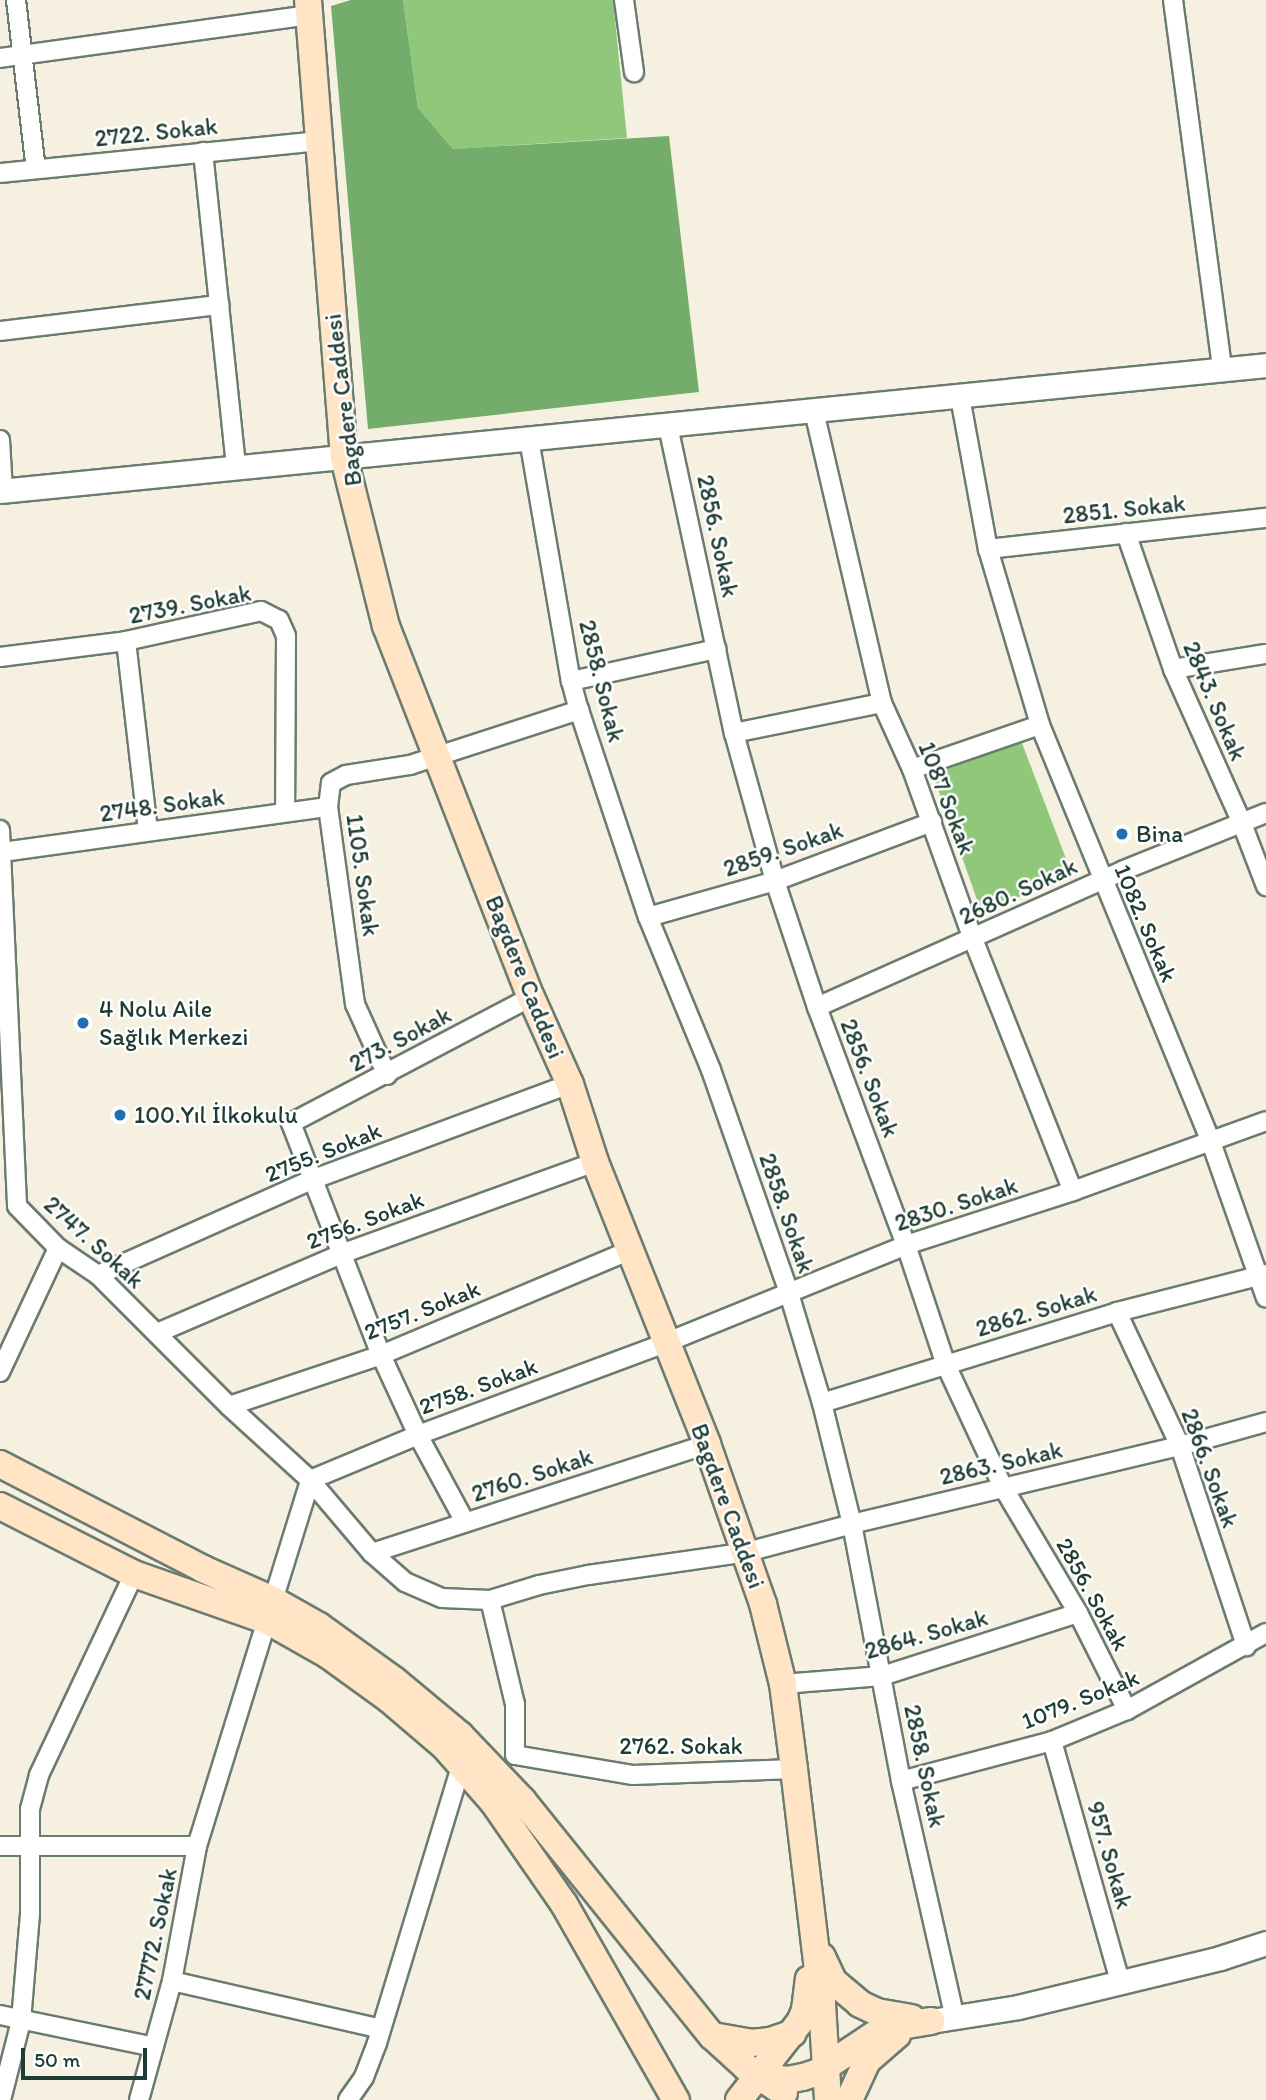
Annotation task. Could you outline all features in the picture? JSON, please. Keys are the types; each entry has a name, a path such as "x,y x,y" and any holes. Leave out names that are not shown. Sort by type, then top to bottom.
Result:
{"main road":[{"name":"Bagdere Caddesi","path":"309,7 344,458 386,626 531,997 570,1084 595,1162 747,1552 783,1684 814,1939"},
{"path":"0,1464 203,1569 271,1611 389,1699 444,1746 494,1803 564,1904 676,2100"},
{"path":"0,1506 134,1574 319,1626 394,1680 460,1735 523,1801 712,2036 759,2076 792,2097"},
{"path":"814,1939 833,1981 860,2004 877,2012 943,2020"},
{"path":"739,2100 793,2032 805,2010 814,1939"},
{"path":"814,1939 828,2100"},
{"path":"759,2076 795,2079 826,2067 865,2038 887,2027 943,2020"},
{"path":"849,2100 861,2070 878,2049 896,2036 943,2020"},
{"path":"712,2036 732,2042 758,2043 793,2032"},
{"path":"739,2100 761,2092 792,2097"}],"street":[{"path":"16,0 36,169"},
{"path":"624,0 634,72"},
{"path":"1172,0 1223,369"},
{"path":"0,58 309,7"},
{"name":"2722. Sokak","path":"0,173 318,141"},
{"path":"203,152 236,467"},
{"path":"0,331 219,305"},
{"path":"0,440 1,490 1266,365"},
{"name":"1082. Sokak","path":"960,397 988,549 1040,725 1101,880 1211,1142 1262,1275 1266,1298"},
{"name":"1087 Sokak","path":"814,411 882,703 912,769 973,939 1073,1191"},
{"name":"2856. Sokak","path":"668,426 734,733 775,881 817,1007 906,1245 946,1365 1003,1487 1078,1613 1127,1710"},
{"name":"2858. Sokak","path":"529,439 571,681 579,710 648,916 711,1070 788,1290 822,1403 852,1524 882,1676 943,2020"},
{"name":"2851. Sokak","path":"988,549 1266,517"},
{"name":"2843. Sokak","path":"1126,533 1172,669 1241,821 1266,886"},
{"name":"2739. Sokak","path":"0,657 126,641 261,611 279,620 286,636 285,812"},
{"path":"126,641 148,831"},
{"path":"571,681 717,649"},
{"path":"1172,669 1266,654"},
{"path":"734,733 882,703"},
{"path":"435,755 579,710"},
{"path":"912,769 1040,725"},
{"name":"1105. Sokak","path":"387,1075 355,1003 328,807 331,783 346,775 410,765 435,755"},
{"name":"2748. Sokak","path":"3,852 328,807"},
{"path":"1241,821 1266,813"},
{"name":"2680. Sokak","path":"817,1007 1101,880 1241,821"},
{"name":"2859. Sokak","path":"648,916 775,881 932,822"},
{"name":"2747. Sokak","path":"0,830 3,852 8,1207 58,1248 98,1275 229,1406 310,1480 372,1553 405,1582 442,1598 490,1600"},
{"name":"273. Sokak","path":"314,1180 291,1123 387,1075 531,997"},
{"name":"2755. Sokak","path":"98,1275 314,1180 570,1084"},
{"name":"2830. Sokak","path":"665,1343 788,1290 906,1245 1073,1191 1266,1121"},
{"name":"2756. Sokak","path":"157,1333 341,1254 595,1162"},
{"path":"314,1180 381,1355 418,1435 466,1522"},
{"path":"0,1372 58,1248"},
{"name":"2757. Sokak","path":"229,1406 381,1355 631,1250"},
{"name":"2862. Sokak","path":"822,1403 1117,1312 1262,1275"},
{"name":"2866. Sokak","path":"1117,1312 1180,1446 1246,1646"},
{"name":"2758. Sokak","path":"310,1480 418,1435 665,1343"},
{"name":"2863. Sokak","path":"747,1552 1003,1487 1180,1446 1266,1422"},
{"name":"2760. Sokak","path":"372,1553 707,1444"},
{"path":"197,1846 310,1480"},
{"path":"498,1775 515,1755 515,1704 490,1600 539,1585 588,1575 747,1552"},
{"path":"1,2100 21,2021 30,1913 30,1809 39,1775 134,1574"},
{"name":"2864. Sokak","path":"783,1684 882,1676 1078,1613"},
{"name":"1079. Sokak","path":"901,1781 1052,1741 1127,1710 1266,1633"},
{"name":"957. Sokak","path":"1052,1741 1120,1982"},
{"name":"2762. Sokak","path":"515,1755 633,1775 794,1769"},
{"path":"348,2100 364,2077 381,2029 461,1766"},
{"name":"27772. Sokak","path":"0,1846 197,1846 172,1981 139,2100"},
{"path":"943,2020 1018,2007 1220,1958 1266,1943"},
{"path":"172,1981 381,2029"},
{"path":"0,2015 155,2047"}],"green space":[{"path":"351,0 403,0 418,108 453,149 669,136 699,392 368,429 331,6"},
{"path":"403,0 613,0 627,138 453,149 418,108"},
{"path":"1020,738 1073,877 981,911 932,772"}],"place":[{"name":"Bina","path":"1122,834"},
{"name":"4 Nolu Aile Sağlık Merkezi","path":"83,1023"},
{"name":"100.Yıl İlkokulu","path":"120,1115"}]}
